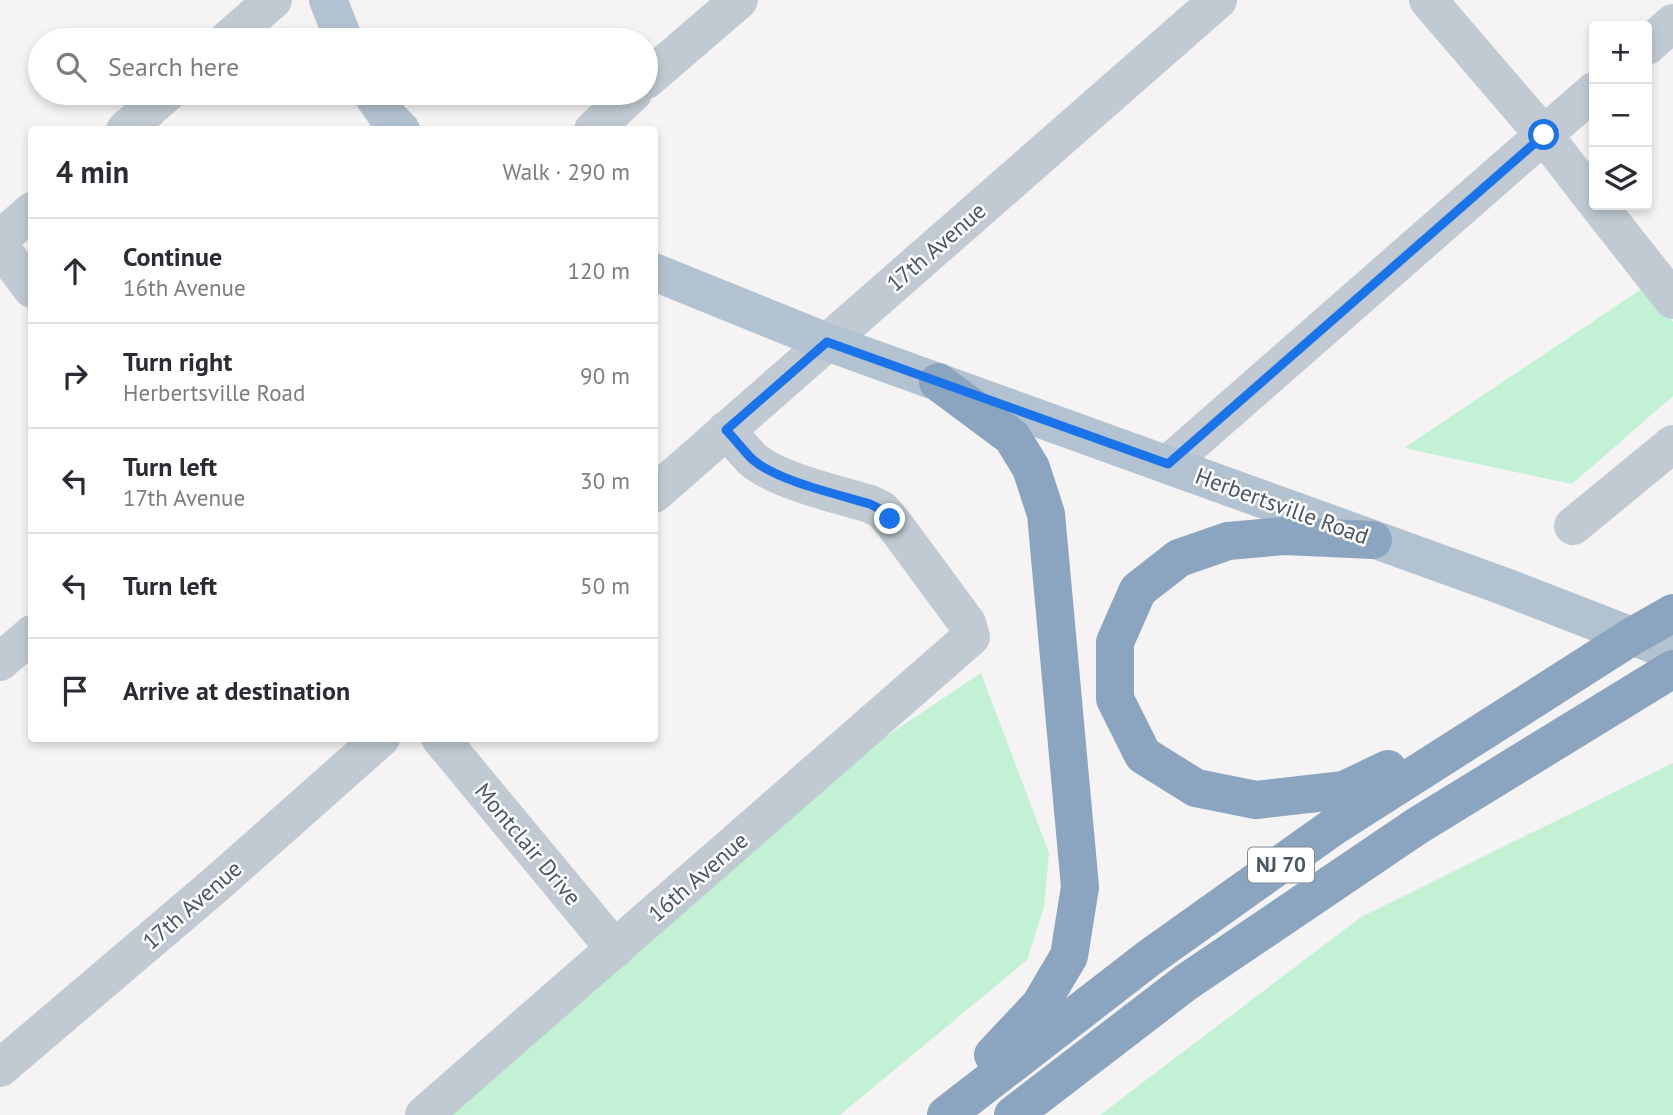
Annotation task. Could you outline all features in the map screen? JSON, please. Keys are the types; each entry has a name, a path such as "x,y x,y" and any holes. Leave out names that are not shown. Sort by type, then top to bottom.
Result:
{"highway":[{"path":"936,1115 1040,1005 1069,956 1080,887 1046,514 1031,468 1012,437 938,382"},
{"path":"1373,540 1284,536 1228,541 1179,558 1138,590 1115,642 1115,699 1143,755 1196,788 1256,800 1344,790 1553,687"},
{"name":"NJ 70","path":"946,1115 1149,958 1333,827 1673,613"},
{"name":"NJ 70","path":"1013,1115 1185,983 1395,841 1673,669"}],"main road":[{"path":"328,0 339,28"},
{"path":"380,105 397,126"},
{"name":"Herbertsville Road","path":"658,274 827,342 1503,586 1673,652"}],"street":[{"path":"241,28 273,0"},
{"path":"658,70 739,0"},
{"name":"17th Avenue","path":"658,490 1218,0"},
{"path":"1428,0 1544,135 1589,194"},
{"path":"1652,42 1673,23"},
{"path":"1168,464 1589,95"},
{"path":"130,126 153,105"},
{"path":"597,126 620,105"},
{"path":"1602,210 1673,300"},
{"path":"0,239 28,214"},
{"path":"0,247 28,284"},
{"name":"16th Avenue","path":"424,1115 971,637 967,623 882,510 769,470 752,459 726,430"},
{"path":"1573,526 1673,444"},
{"path":"0,662 28,638"},
{"name":"17th Avenue","path":"0,1068 214,886 376,742"},
{"name":"Montclair Drive","path":"443,742 615,949"}],"green space":[{"path":"1643,288 1673,322 1673,396 1572,484 1404,448"},
{"path":"981,673 1049,853 1044,907 1027,960 840,1115 415,1115 718,849"},
{"path":"1673,763 1673,1115 1100,1115 1361,917"}],"route":[{"path":"890,519 882,510 870,504 769,470 752,459 726,430 827,342 1168,464 1544,135"}]}
